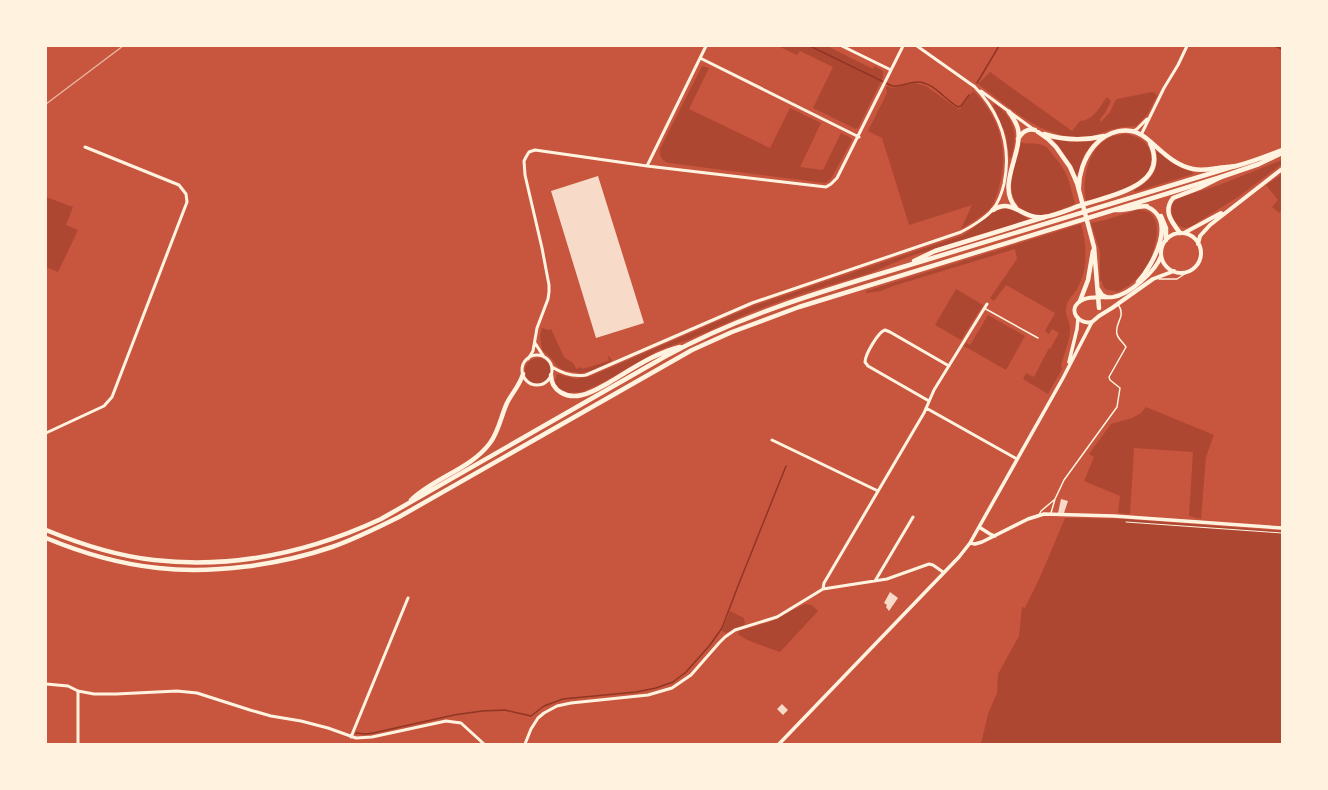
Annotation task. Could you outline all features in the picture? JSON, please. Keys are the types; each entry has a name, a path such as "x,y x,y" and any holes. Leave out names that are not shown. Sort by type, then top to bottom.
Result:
{"main road":[{"path":"1009,112 1016,124 1018,139 1009,184 1011,200 1017,209"},
{"path":"1018,139 1023,132 1027,130 1036,131 1054,137 1075,139 1093,138 1122,130 1132,131 1143,136 1172,160 1189,168 1205,170 1235,166"},
{"path":"1036,131 1048,139 1056,147 1073,172 1092,239 1096,264 1099,316"},
{"path":"1079,191 1079,179 1088,155 1100,140 1109,134"},
{"path":"912,264 916,259 935,251 1126,191 1142,182 1150,172 1154,160 1151,145 1143,136"},
{"path":"46,530 90,546 130,556 173,562 219,562 285,553 324,542 363,527 405,506 685,346 718,330 766,310 797,299 1235,166 1282,150"},
{"path":"46,538 76,550 113,560 141,566 174,569 210,569 263,564 298,557 331,547 363,535 399,517 672,361 732,332 800,307 1221,176 1258,164 1282,154"},
{"path":"1198,244 1200,236 1206,229 1282,169"},
{"path":"1161,256 1166,265 1174,271 1181,272 1192,269 1196,265 1200,257 1200,249 1198,244 1190,235 1182,233 1171,222 1168,214 1170,202 1177,195 1199,188 1221,176"},
{"path":"993,210 1008,205 1032,216 1045,217"},
{"path":"1112,210 1126,210 1145,206 1153,208 1160,215 1166,228 1166,240"},
{"path":"1138,282 1151,265 1155,256 1162,228 1159,218 1152,210 1145,206"},
{"path":"1080,301 1122,294 1153,269 1159,261 1163,245 1166,240 1174,234 1182,233 1232,207"},
{"path":"1092,239 1093,252 1089,274 1085,290 1076,307 1076,315 1084,323 1092,322 1153,279 1174,271"},
{"path":"1097,288 1100,293 1106,297"},
{"path":"1089,299 1095,301 1099,308"},
{"path":"551,375 554,386 560,392 568,396 581,396 597,389 658,354 685,346"},
{"path":"405,506 425,488 471,461 483,452 494,438 507,404 520,383 523,374"}],"street":[{"path":"647,166 706,46"},
{"path":"842,46 891,70"},
{"path":"552,367 551,375 547,381 537,385 526,380 523,374 523,366 533,351 537,328 548,299 549,284 525,175 524,161 530,152 535,150 647,166 820,187 826,186 831,184 837,178 859,137 903,46"},
{"path":"917,46 1036,131"},
{"path":"1132,131 1140,127 1149,116 1178,65 1186,46"},
{"path":"700,58 859,137"},
{"path":"535,343 552,367 568,375 586,375 752,303 961,232 971,227 993,210 1003,187 1007,165 1002,130 993,110 984,96 974,86"},
{"path":"1143,136 1149,116"},
{"path":"46,433 104,406 112,397 187,202 186,194 179,186 85,147"},
{"path":"823,589 824,583 926,408 934,390 987,304"},
{"path":"1067,369 1077,329 1078,318"},
{"path":"778,744 959,557 970,543 1092,322"},
{"path":"929,401 868,366 864,362 865,357 879,333 885,330 949,366"},
{"path":"528,359 536,356 544,357"},
{"path":"926,408 1017,459"},
{"path":"772,440 878,492"},
{"path":"970,543 978,544 1028,519 1039,515 1050,514 1114,516 1282,528"},
{"path":"875,581 913,518"},
{"path":"979,527 996,536"},
{"path":"525,744 531,729 538,718 557,706 571,703 648,695 672,688 690,675 731,632 777,617 823,589 887,580 929,564 943,572"},
{"path":"350,737 408,598"},
{"path":"46,684 68,686 78,691 94,694 177,691 197,693 250,710 321,726 356,738 372,737 446,721 461,723 484,744"},
{"path":"78,691 78,744"}],"lane":[{"path":"1153,279 1177,279 1192,269"},
{"path":"1050,514 1064,480 1117,406 1120,388 1110,380 1109,377 1126,347 1117,334 1116,329 1122,313 1118,304"},
{"path":"984,308 1038,338"},
{"path":"1039,515 1041,511 1055,499"}],"path":[{"path":"1124,521 1282,534"}],"shaded area":[{"path":"778,46 827,46 873,69 874,66 883,71 883,77 858,128 856,129 813,108 833,67 800,51 797,55"},
{"path":"702,66 709,68 689,109 770,148 790,108 821,123 800,167 823,170 841,133 851,138 852,140 831,179 825,183 669,163 664,161 660,154 660,149"},
{"path":"990,72 1072,131 1080,121 1089,119 1099,109 1107,97 1111,101 1100,119 1101,122 1110,112 1117,99 1152,92 1157,96 1147,115 1136,126 1120,127 1085,137 1069,136 1054,133 1027,120 978,84"},
{"path":"914,83 926,86 958,109 960,109 973,91 990,112 1000,135 1003,161 1002,174 995,200 985,213 961,229 972,205 909,225 882,138 868,131 887,93 887,86 892,88"},
{"path":"995,104 1011,121 1014,142 1011,158 1009,157 1006,135 993,105"},
{"path":"1126,134 1140,139 1148,147 1150,151 1151,163 1147,172 1140,180 1130,186 1086,201 1086,173 1093,155 1105,140 1113,136"},
{"path":"1053,139 1071,142 1095,141 1085,153 1077,176 1072,165"},
{"path":"1020,142 1039,144 1048,149 1058,162 1070,183 1075,204 1040,215 1026,212 1022,209 1016,202 1011,186 1013,168"},
{"path":"1157,151 1174,164 1193,172 1193,174 1135,192 1134,190 1149,180 1155,170"},
{"path":"1282,160 1282,164 1238,197 1190,227 1181,227 1175,222 1172,213 1172,204 1178,198 1219,185"},
{"path":"1282,174 1282,209 1279,213 1272,207 1278,200 1266,185"},
{"path":"46,197 73,207 66,225 78,230 58,272 46,267"},
{"path":"1006,208 1017,212 1027,218 1027,220 908,257 870,273 804,293 754,311 688,340 659,350 604,382 582,392 569,393 560,389 555,382 557,374 576,379 591,376 753,306 963,235 989,215 1000,209"},
{"path":"1137,210 1147,211 1153,216 1156,224 1157,233 1149,262 1139,276 1125,288 1117,292 1107,290 1105,289 1102,281 1100,281 1100,252 1091,223"},
{"path":"1081,224 1086,256 1084,273 1066,308 1070,326 1068,341 1061,365 1062,369 1048,394 1023,379 1026,373 1034,377 1049,348 1050,349 1059,333 1052,329 1049,334 1045,331 1055,313 1006,285 994,301 990,298 1017,259 1015,249 881,291 866,293 866,291"},
{"path":"956,289 983,305 961,340 935,325"},
{"path":"988,315 1025,336 1006,370 964,346 966,343 970,345"},
{"path":"542,328 548,330 551,329 564,357 574,364 576,369 581,367 582,369 609,361 609,356 612,361 591,371 580,373 563,370 557,366 542,350 540,336"},
{"path":"538,358 547,362 551,371 547,380 538,384 529,380 525,371 529,362"},
{"path":"1146,407 1214,435 1206,457 1201,519 1189,516 1193,452 1134,448 1130,514 1118,513 1120,496 1084,481 1094,457 1089,454 1111,424 1132,418 1141,413"},
{"path":"1065,518 1125,519 1282,531 1282,744 981,744 988,714 997,693 998,674 1019,636 1022,607 1025,608 1041,575"},
{"path":"805,604 812,605 818,611 780,652 747,640 738,634 739,631 769,622"},
{"path":"730,611 744,618 745,625 726,633 722,631"}],"building":[{"path":"598,176 644,323 596,338 551,191"},
{"path":"1061,499 1068,501 1064,513 1058,513"},
{"path":"890,592 898,598 889,611 886,607 887,605 884,603"},
{"path":"782,704 788,710 783,715 777,709"}],"waterway":[{"path":"810,46 892,86 917,82 929,85 958,107 961,106 969,95"},
{"path":"977,83 999,46"},
{"path":"1275,46 1282,49"},
{"path":"356,733 373,733 454,715 482,711 505,710 531,716 544,706 563,699 636,692 656,688 673,682 686,672 710,645 722,628 786,466"}],"railway":[{"path":"46,104 123,46"}]}
